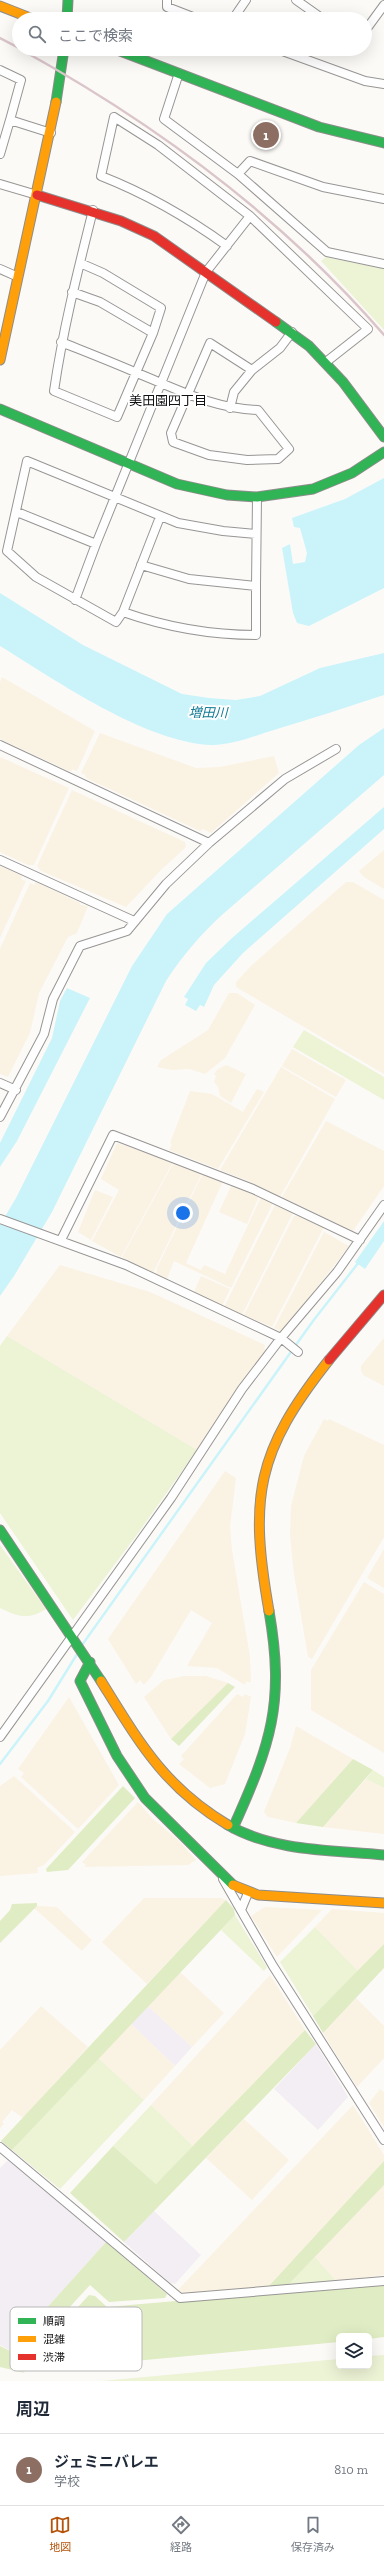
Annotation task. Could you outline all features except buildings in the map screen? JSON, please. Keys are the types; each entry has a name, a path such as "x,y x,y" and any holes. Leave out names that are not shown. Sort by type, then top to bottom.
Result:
{"street":[{"path":"67,12 68,0"},
{"path":"167,0 167,7 180,12"},
{"path":"238,12 246,0"},
{"path":"296,0 313,12"},
{"path":"372,21 384,5"},
{"path":"0,6 16,12"},
{"path":"0,360 16,276 51,133 63,56"},
{"path":"133,56 319,127 384,143"},
{"path":"296,56 364,81 384,84"},
{"path":"0,70 21,80 0,154"},
{"path":"179,73 164,119 238,174 327,252 384,264"},
{"path":"226,246 185,216 135,189 101,176 114,117 158,145 250,216 368,329 326,362"},
{"path":"10,120 51,133"},
{"path":"238,174 250,161 323,186 384,199"},
{"path":"0,184 93,210 154,236 292,332 326,362 384,437"},
{"path":"80,263 103,273 161,308 153,333 117,417 54,391 61,342 72,292 93,210"},
{"path":"75,600 96,544 206,272 250,216"},
{"path":"0,269 16,276"},
{"path":"72,292 100,302 153,333"},
{"path":"230,408 234,392 252,370 280,348 292,332"},
{"path":"61,342 136,372 187,394 217,406 258,410 290,449 278,459 247,460 209,455 173,442 171,433 187,394 210,343 252,370"},
{"path":"0,409 177,484 202,491 227,495 257,497 313,489 352,473 384,452"},
{"path":"160,517 140,565 123,612 116,622 36,577 7,551 17,512 27,461 160,517 202,528 256,534"},
{"path":"123,612 182,629 222,635 256,635 257,497"},
{"path":"17,512 96,544"},
{"path":"140,565 189,579 256,586"},
{"path":"0,745 209,844"},
{"path":"0,1117 16,1090 44,1034 53,999 80,946 127,931 166,884 209,844 285,779 336,749"},
{"path":"0,860 134,921"},
{"path":"0,1083 16,1090"},
{"path":"60,1240 113,1135 253,1189 360,1240"},
{"path":"0,1737 38,1687 171,1498 242,1389 337,1272 384,1205"},
{"path":"0,1219 48,1235 126,1265 283,1339 298,1352"},
{"path":"233,1828 264,1757 270,1739 276,1706 277,1679 275,1650 260,1566 257,1530 263,1476 275,1442 299,1399 384,1295"},
{"path":"0,1530 87,1658 140,1746 165,1778 186,1797 233,1828 255,1836 292,1845 384,1855"},
{"path":"87,1658 80,1682 118,1758 146,1799 201,1852 223,1879 273,1966 384,2140"},
{"path":"223,1879 248,1893 269,1897 384,1903"},
{"path":"240,1910 248,1893"},
{"path":"0,2147 180,2298 384,2281"}],"shaded area":[{"path":"2,677 95,731 77,771 72,769 71,772 0,739 0,682"},
{"path":"100,733 196,768 220,767 274,756 279,773 211,833 203,829 200,831 86,778 85,775 81,773"},
{"path":"0,757 69,788 34,865 28,865 0,852"},
{"path":"72,790 185,842 186,847 161,870 126,907 41,871 37,866"},
{"path":"384,850 384,889 364,877 359,871"},
{"path":"0,866 22,876 21,879 26,881 0,938"},
{"path":"36,882 80,903 80,905 88,906 77,933 68,937 39,993 30,1033 8,1077 0,1074 0,949 30,883 34,885"},
{"path":"346,882 353,882 384,900 384,1074 236,987 236,982 251,966"},
{"path":"229,993 237,993 255,1005 225,1058 205,1074 189,1069 172,1070 157,1067 161,1060 208,1030"},
{"path":"292,1049 346,1080 336,1097 282,1066"},
{"path":"226,1065 246,1074 231,1103 220,1096 218,1087 214,1082 216,1076 214,1074 218,1069"},
{"path":"281,1067 335,1099 280,1197 246,1180 220,1170"},
{"path":"257,1089 264,1092 218,1169 169,1150 172,1144 170,1143 190,1091 212,1094 243,1112"},
{"path":"326,1121 384,1151 384,1186 353,1231 282,1197"},
{"path":"117,1143 173,1162 121,1257 92,1241 119,1190 101,1179"},
{"path":"174,1162 202,1173 153,1273 122,1257"},
{"path":"203,1173 223,1181 186,1263 201,1270 204,1265 225,1274 261,1197 273,1203 231,1288 174,1261 167,1279 156,1274 157,1268"},
{"path":"232,1184 259,1196 247,1224 219,1212"},
{"path":"95,1190 113,1197 91,1240 78,1232"},
{"path":"275,1205 293,1213 242,1315 224,1307"},
{"path":"294,1216 299,1216 324,1227 272,1327 244,1315"},
{"path":"324,1232 349,1246 283,1332 274,1328"},
{"path":"60,1265 150,1292 265,1345 264,1348 267,1352 197,1450 7,1336"},
{"path":"201,1276 230,1289 222,1306 194,1292"},
{"path":"384,1338 384,1386 363,1375 361,1366"},
{"path":"324,1419 328,1421 329,1419 384,1445 384,1537 312,1659 308,1657 294,1574 290,1535 291,1506 304,1456"},
{"path":"225,1471 236,1478 230,1527 232,1550 250,1657 251,1682 246,1682 245,1685 217,1668 187,1666 212,1623 191,1610 151,1677 144,1685 140,1680 136,1684 108,1639"},
{"path":"384,1549 384,1588 367,1578"},
{"path":"364,1582 384,1594 384,1753 311,1710 311,1670"},
{"path":"185,1676 206,1676 228,1683 171,1739 144,1697 164,1680"},
{"path":"237,1694 243,1697 245,1694 251,1697 245,1734 225,1784 210,1788 179,1764 184,1759 181,1756"},
{"path":"69,1697 119,1785 78,1829 21,1777 24,1773 18,1769"},
{"path":"296,1726 353,1759 296,1823 268,1817 264,1812 290,1748"},
{"path":"14,1776 75,1832 44,1865 37,1868 38,1873 0,1876 0,1786"},
{"path":"366,1779 384,1788 384,1834 323,1827"},
{"path":"138,1802 153,1819 178,1840 196,1860 188,1865 84,1867 86,1865 82,1862"},
{"path":"144,1898 221,1898 226,1900 147,1984 102,1942"},
{"path":"37,1906 57,1907 92,1940 82,1951 34,1908"},
{"path":"265,1907 322,1910 277,1957 251,1916"},
{"path":"332,1909 384,1913 384,1944 358,1971 315,1927"},
{"path":"180,1972 224,2013 192,2047 148,2006"},
{"path":"270,1975 305,2030 193,2146 151,2105"},
{"path":"356,1998 384,2026 384,2058 357,2087 323,2033"},
{"path":"41,2006 88,2047 23,2118 12,2110 2,2122 4,2124 0,2128 0,2050"},
{"path":"148,2006 192,2047 175,2066 131,2024"},
{"path":"131,2024 175,2066 144,2100 98,2058"},
{"path":"316,2044 348,2097 318,2130 274,2089"},
{"path":"380,2089 384,2092 384,2127 369,2103"},
{"path":"353,2105 384,2155 384,2161 268,2287 184,2294 178,2290"},
{"path":"244,2119 289,2160 252,2200 206,2158"},
{"path":"8,2160 106,2242 48,2307 10,2307 9,2350 0,2345 0,2168"},
{"path":"384,2185 384,2275 336,2281 315,2257"},
{"path":"154,2211 201,2255 175,2284 170,2283 124,2242"}],"green space":[{"path":"326,257 384,269 384,330 321,261"},
{"path":"304,1030 384,1077 384,1100 293,1047"},
{"path":"7,1336 197,1450 136,1536 73,1620 0,1513 0,1346"},
{"path":"0,1545 46,1609 34,1615 23,1616 12,1614 0,1608"},
{"path":"228,1683 235,1687 179,1746 171,1739"},
{"path":"353,1759 373,1770 323,1827 296,1823"},
{"path":"373,1770 384,1777 384,1788 366,1779"},
{"path":"123,1786 135,1798 68,1870 47,1872 46,1869"},
{"path":"226,1900 234,1909 235,1915 12,2150 1,2141"},
{"path":"37,1903 37,1906 0,1943 0,1921 10,1910 12,1904"},
{"path":"235,1915 267,1967 264,1971 221,1930"},
{"path":"315,1927 358,1971 313,2016 280,1962"},
{"path":"384,1944 384,1968 323,2033 313,2016"},
{"path":"305,2030 316,2044 124,2242 70,2193 113,2146 156,2184"},
{"path":"98,2058 144,2100 60,2189 12,2150"},
{"path":"151,2105 193,2146 156,2184 113,2146"},
{"path":"384,2161 384,2185 288,2285 268,2287"},
{"path":"106,2242 167,2294 165,2298 109,2302 90,2285 70,2307 48,2307"},
{"path":"315,2257 336,2281 288,2285"},
{"path":"384,2283 384,2337 372,2339 372,2333 336,2333 336,2342 142,2360 142,2307 107,2307"},
{"path":"89,2295 95,2296 107,2307 78,2307"},
{"path":"0,2346 10,2351 10,2369 0,2367"},
{"path":"384,2355 384,2381 101,2381 336,2359 336,2369 372,2369 372,2356"}],"water":[{"path":"384,478 384,588 309,626 297,623 293,613 282,548 290,544 293,564 305,562 307,553 300,528 294,527 292,518 345,499"},
{"name":"増田川","path":"0,593 83,645 182,694 236,700 260,696 320,668 384,653 384,695 237,742 212,745 186,742 159,734 103,708 0,646"},
{"path":"384,728 384,775 223,914 192,946 172,972 166,981 52,1212 14,1276 0,1296 0,1225 16,1198 132,966 167,914 359,745"},
{"path":"384,807 384,829 243,953 214,985 204,1007 200,1005 196,1011 185,1005 188,999 184,997 206,963 232,938"},
{"path":"67,988 90,998 17,1141 0,1167 0,1143 52,1038 60,1001"},
{"path":"384,1221 384,1241 365,1269 355,1262"}],"waterway":[{"path":"82,1645 313,1321 359,1262"},
{"path":"0,1764 48,1701 79,1651"}],"railway":[{"path":"0,38 12,44"},
{"path":"32,56 120,109 168,141 215,176 260,212 303,251 345,292 384,335"}],"traffic: fast":[{"path":"67,12 68,0"},
{"path":"56,102 63,56"},
{"path":"133,56 319,127 384,143"},
{"path":"276,322 309,346 343,382 384,437"},
{"path":"0,409 177,484 227,495 257,497 313,489 352,473 384,452"},
{"path":"0,1530 101,1681"},
{"path":"233,1828 257,1772 265,1747 275,1698 274,1643 269,1611"},
{"path":"90,1662 80,1681 117,1756 145,1798 233,1885"},
{"path":"228,1825 246,1834 284,1845 384,1855"}],"traffic: slow":[{"path":"0,6 15,12"},
{"path":"0,360 56,102"},
{"path":"269,1611 260,1537 260,1506 264,1477 273,1450 286,1422 329,1360"},
{"path":"101,1681 128,1724 155,1762 186,1795 228,1825"},
{"path":"233,1885 258,1895 384,1903"}],"traffic: jam":[{"path":"37,195 121,221 154,236 276,322"},
{"path":"329,1360 384,1295"}],"place":[{"name":"ジェミニバレエ","path":"266,135"}],"district":[{"name":"美田園四丁目","path":"168,400"}]}
